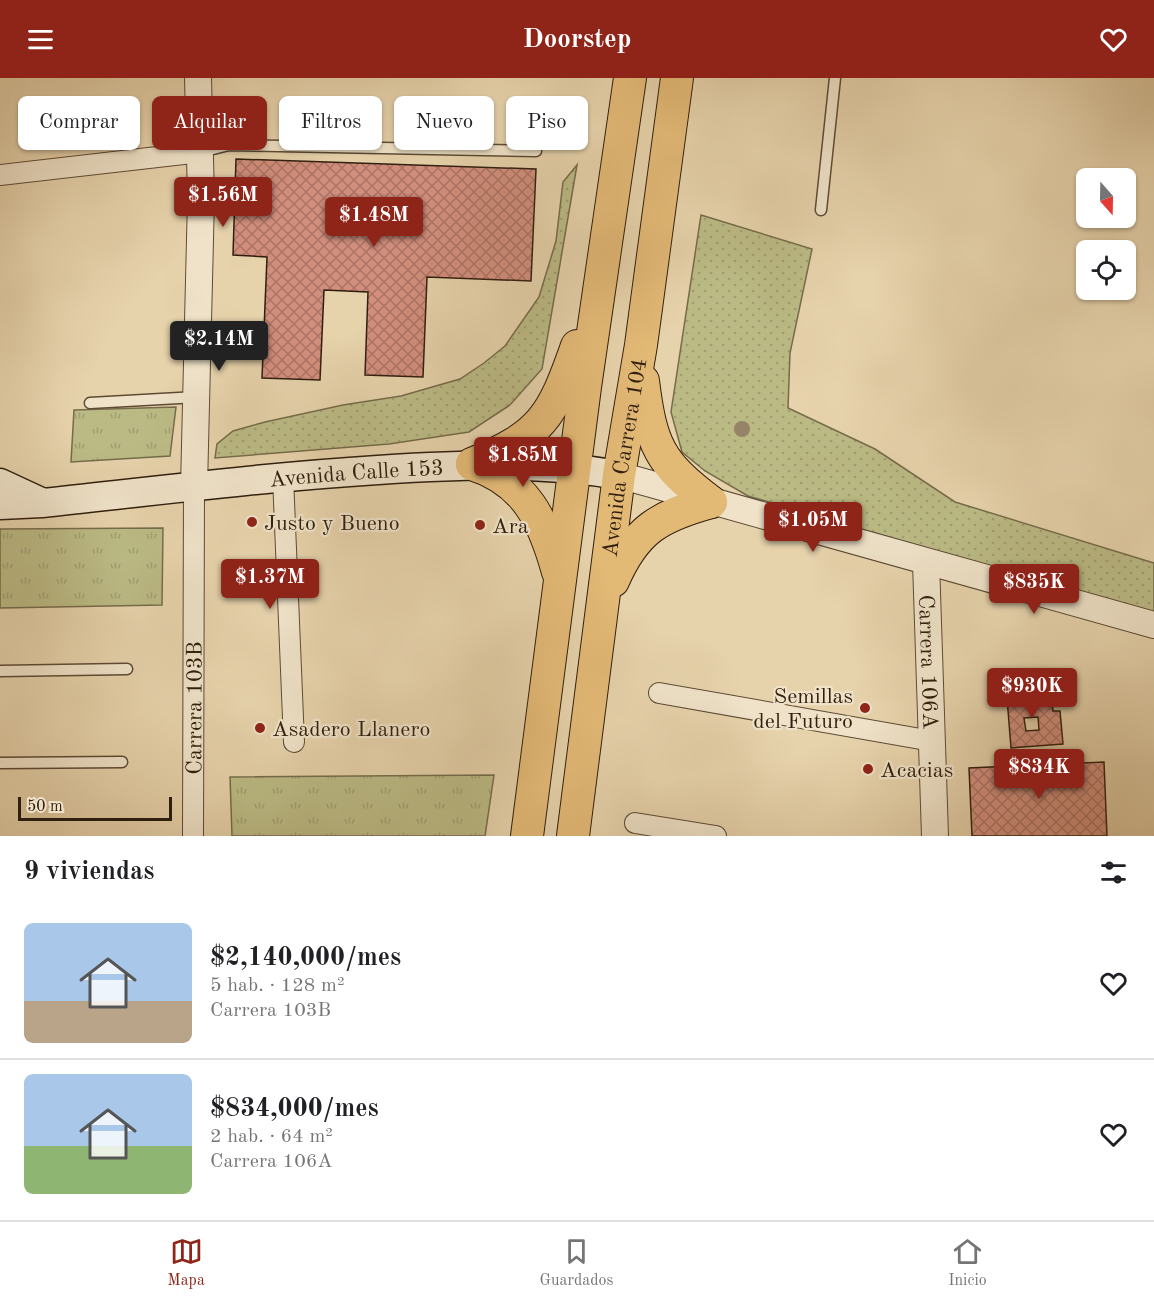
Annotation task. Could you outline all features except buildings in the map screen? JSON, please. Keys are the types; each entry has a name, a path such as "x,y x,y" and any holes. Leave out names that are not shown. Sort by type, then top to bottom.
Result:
{"main road":[{"name":"Avenida Carrera 104","path":"527,836 575,467 630,78"},
{"name":"Avenida Carrera 104","path":"573,836 619,475 641,345 677,78"},
{"path":"472,464 519,443 544,420 560,394 602,275"},
{"path":"641,345 647,414 657,444 670,468 711,502"},
{"path":"472,464 491,470 523,495 543,524 560,582"},
{"name":"Avenida Calle 153","path":"0,505 42,503 283,477 472,464 575,467 619,475"},
{"path":"0,483 42,503"},
{"path":"603,604 628,550 640,534 669,516 711,502"}],"street":[{"name":"Carrera 103B","path":"193,836 194,487 201,198 198,78"},
{"path":"0,175 201,152"},
{"name":"Avenida Calle 153","path":"619,475 1154,626"},
{"path":"283,477 294,742"},
{"name":"Carrera 106A","path":"926,562 935,836"},
{"path":"659,693 932,741"},
{"path":"635,824 716,836"}],"lane":[{"path":"821,210 835,78"},
{"path":"201,152 229,146 536,152"},
{"path":"90,403 197,397"},
{"path":"0,671 127,669"},
{"path":"0,763 122,762"}],"green space":[{"path":"577,165 542,369 510,405 469,432 389,444 215,458 217,444 233,431 343,405 401,396 460,379 484,363 505,346 539,297 556,241 563,182"},
{"path":"701,215 812,249 790,353 788,408 875,449 955,502 1154,563 1154,614 748,496 705,471 682,452 671,412"},
{"path":"176,407 170,456 71,462 74,410"},
{"path":"163,528 162,605 0,608 0,529"},
{"path":"494,775 485,836 232,836 230,777"}],"place":[{"name":"Justo y Bueno","path":"252,522"},
{"name":"Ara","path":"480,525"},
{"name":"Semillas del Futuro","path":"865,708"},
{"name":"Asadero Llanero","path":"260,728"},
{"name":"Acacias","path":"868,769"}]}
